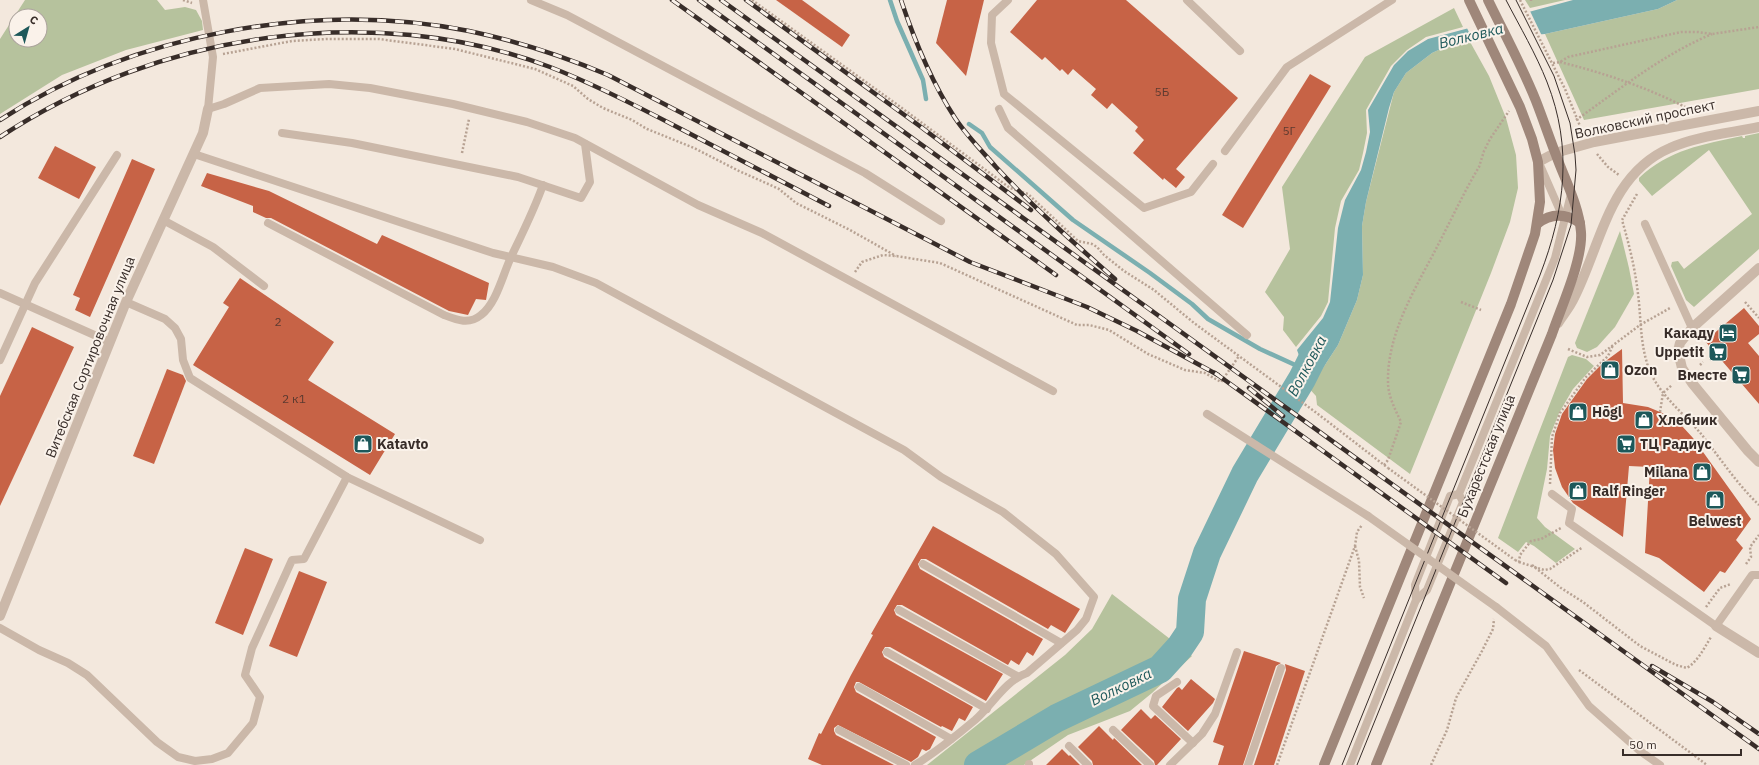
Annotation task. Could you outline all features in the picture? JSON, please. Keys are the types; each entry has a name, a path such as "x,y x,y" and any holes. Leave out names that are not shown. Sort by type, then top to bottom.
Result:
{"main road":[{"path":"1324,765 1511,304 1528,256 1537,224 1540,202 1538,162 1520,107 1503,68 1469,0"},
{"name":"Бухарестская улица","path":"1376,765 1552,334 1579,252 1581,233 1580,223 1571,194 1519,64 1488,0"},
{"path":"1537,224 1551,216 1580,223"}],"street":[{"name":"Витебская Сортировочная улица","path":"0,616 126,302 203,133 208,109"},
{"name":"Волковский проспект","path":"1538,162 1555,153 1594,142 1759,111"},
{"path":"1552,334 1574,298 1609,212 1627,182 1641,166 1657,154 1671,147 1759,127"},
{"path":"1759,268 1692,328 1680,343 1678,351 1682,368 1718,415 1759,462"},
{"path":"1716,626 1759,653"}],"lane":[{"path":"203,0 213,57 208,109 224,104 260,88 329,84 370,88 471,109 527,122 575,138 698,205 762,233 1053,391"},
{"path":"531,0 567,15 804,140 865,173 941,221"},
{"path":"1008,0 992,14 991,43 1004,94 1100,174 1144,208 1191,192 1213,164"},
{"path":"1187,0 1240,51"},
{"path":"1225,151 1287,67 1392,0"},
{"path":"999,109 1008,128 1247,335"},
{"path":"282,132 352,143 460,164 518,177 581,198 590,182 585,144"},
{"path":"194,154 493,253 553,267 596,283 904,450 941,477 1003,512 1056,554 1094,597 1086,619 1077,630 1027,672 1017,676 987,709 931,755 915,765"},
{"path":"0,360 35,284 117,155"},
{"path":"1538,162 1564,218"},
{"path":"268,223 444,315 461,322 471,321 482,315 491,304 511,256 535,208 543,185"},
{"path":"1416,600 1427,590 1463,502 1459,494 1555,258 1571,194"},
{"path":"163,220 213,247 264,286"},
{"path":"1645,224 1679,303 1692,328"},
{"path":"0,293 110,342"},
{"path":"126,302 165,319 176,328 181,340 183,360 190,378 347,478 480,540"},
{"path":"1207,414 1368,516 1496,607 1546,646 1590,706 1640,751 1660,765"},
{"path":"0,628 39,650 68,663 87,675 156,742 178,757 195,761 212,759 228,753 253,723 260,697 245,675 252,648 292,560 304,559 347,478"},
{"path":"1350,765 1416,600 1415,585 1450,496 1459,494"},
{"path":"1552,494 1572,509 1569,523 1716,626 1752,575 1759,575"},
{"path":"923,564 1061,643"},
{"path":"899,610 1017,676"},
{"path":"886,652 987,709"},
{"path":"1176,763 1202,734 1215,714 1236,652"},
{"path":"1248,765 1281,668"},
{"path":"1177,682 1156,696 1153,706 1193,743"},
{"path":"859,687 951,739"},
{"path":"839,730 906,765"},
{"path":"1113,730 1150,765"},
{"path":"1069,746 1088,765"}],"path":[{"path":"752,0 1010,188 1028,194 1078,241 1092,244 1097,247 1104,255 1124,271 1154,290 1194,323 1318,414 1388,468 1515,560 1544,570 1550,569 1593,539"},
{"path":"1520,0 1565,89 1576,120 1580,126"},
{"path":"1553,64 1560,62 1568,56 1663,35 1681,32 1712,34 1759,27"},
{"path":"1576,120 1670,55 1712,34"},
{"path":"213,57 240,50 292,41 326,39 379,39 454,49 535,69 573,86 603,108 632,120 647,129 694,148 745,174 779,189 796,203 850,230 896,256"},
{"path":"1560,62 1579,66 1669,99 1689,109"},
{"path":"460,164 471,109"},
{"path":"1384,465 1388,460 1401,422 1391,400 1388,382 1390,351 1398,328 1411,297 1479,167 1484,151 1509,111"},
{"path":"1596,152 1608,167 1621,177"},
{"path":"1637,193 1622,220 1634,266 1639,296 1640,325 1647,364 1663,392 1686,416 1725,466 1759,505"},
{"path":"849,280 862,262 883,256 896,256 940,263 1077,325 1089,325 1109,330 1148,354 1185,370 1205,373 1221,382 1239,356"},
{"path":"1461,302 1481,310"},
{"path":"1745,302 1759,318"},
{"path":"1568,349 1587,357 1600,355 1640,325 1679,303"},
{"path":"1552,494 1550,485 1552,437 1560,412 1586,377 1608,356 1613,345"},
{"path":"1700,365 1703,362"},
{"path":"1660,412 1663,392 1672,385"},
{"path":"1682,426 1686,416"},
{"path":"1277,765 1355,546 1357,532 1368,516"},
{"path":"1519,562 1520,555 1531,541 1547,536 1569,523"},
{"path":"1743,568 1751,557 1750,547 1759,535"},
{"path":"1355,546 1359,561 1360,587 1364,598"},
{"path":"1532,565 1640,646 1676,665 1687,668 1691,665 1698,658 1716,626"},
{"path":"1700,614 1720,588 1731,584 1735,579"},
{"path":"1431,765 1446,730 1456,698 1482,651 1492,629 1496,607"},
{"path":"1577,669 1707,765"}],"green space":[{"path":"25,0 157,0 165,10 185,7 196,10 202,21 203,30 126,50 62,75 0,114 0,39 8,27 8,48 48,48 48,8 20,8"},
{"path":"1525,0 1565,0 1530,8"},
{"path":"1677,0 1759,0 1759,89 1584,120 1545,34 1658,9"},
{"path":"1454,8 1463,27 1426,37 1407,50 1391,66 1366,110 1367,133 1359,170 1341,201 1335,228 1328,302 1321,316 1296,347 1283,330 1284,317 1265,292 1290,249 1282,187 1365,57"},
{"path":"1469,40 1489,76 1506,118 1516,155 1518,188 1510,222 1491,273 1410,474 1317,405 1316,396 1306,385 1323,368 1338,345 1357,300 1363,275 1362,226 1366,202 1394,92 1406,73 1432,53 1447,46"},
{"path":"1759,133 1759,249 1694,307 1686,300 1671,266 1672,262 1678,261 1684,269 1752,214 1709,150 1652,196 1639,181 1639,178 1650,168 1662,161 1700,145 1742,136 1745,138 1745,136"},
{"path":"1620,231 1634,294 1615,327 1597,347 1587,352 1577,348 1575,343"},
{"path":"1572,355 1586,359 1594,366 1573,389 1559,413 1550,436 1547,469 1537,518 1545,527 1575,549 1556,563 1534,546 1526,542 1518,552 1498,538 1568,357"},
{"path":"1112,594 1192,656 1130,711 1068,735 1024,765 927,765 1065,655 1092,629"}],"water":[{"path":"1573,0 1677,0 1658,9 1545,34 1469,40 1447,46 1432,53 1406,73 1394,92 1389,108 1366,202 1362,226 1363,275 1357,300 1338,345 1323,368 1306,385 1296,378 1301,361 1297,350 1323,318 1330,302 1338,228 1345,200 1361,170 1366,152 1370,132 1368,110 1394,65 1408,51 1428,39"}],"pier":[{"path":"1530,11 1542,36 1473,41 1467,28"}],"building":[{"path":"776,0 802,0 850,35 842,47"},
{"path":"947,0 984,0 966,76 936,43"},
{"path":"1037,0 1126,0 1238,98 1176,169 1185,177 1176,188 1164,178 1163,180 1133,153 1144,140 1135,131 1138,127 1112,103 1107,109 1091,95 1096,89 1073,69 1068,75 1062,69 1060,71 1045,57 1042,60 1010,32"},
{"path":"1310,74 1331,86 1243,228 1222,215"},
{"path":"55,146 96,167 79,199 38,178"},
{"path":"132,159 155,169 90,317 75,310 80,298 73,295"},
{"path":"207,173 269,191 377,244 382,235 489,283 486,300 476,299 468,315 449,311 271,218 266,218 253,212 253,206 201,186"},
{"path":"240,278 334,342 308,380 395,434 370,475 193,365 229,307 223,303"},
{"path":"1744,308 1759,326 1759,334 1748,343 1759,356 1759,404 1705,341"},
{"path":"32,327 74,347 0,506 0,396"},
{"name":"ТЦ Радиус","path":"1622,349 1623,403 1648,407 1671,417 1682,426 1693,438 1751,519 1736,540 1743,548 1725,573 1720,571 1704,592 1659,558 1645,553 1650,467 1629,466 1623,537 1573,503 1562,487 1555,468 1553,450 1555,434 1562,414 1587,379 1603,363"},
{"path":"167,369 183,375 186,381 154,464 133,456"},
{"path":"933,526 1080,609 1065,633 1051,625 1048,629 926,559 921,559 918,564 920,569 1043,639 1033,656 1027,652 1019,665 1011,660 1008,665 902,605 897,605 894,610 896,615 1003,674 986,701 890,647 885,647 882,652 884,657 973,707 965,721 959,718 952,731 942,726 941,727 859,682 856,682 854,687 856,692 936,737 930,749 926,751 922,749 918,757 911,762 838,725 834,728 836,735 894,765 822,765 808,759 819,733 821,734 873,635 871,634"},
{"path":"245,548 273,559 243,635 215,623"},
{"path":"299,571 327,582 297,657 269,646"},
{"path":"1244,651 1281,663 1276,666 1243,765 1218,765 1224,746 1213,742"},
{"path":"1285,664 1305,671 1274,765 1254,765 1286,670"},
{"path":"1191,679 1215,699 1188,731 1162,707 1177,688 1179,687 1182,690"},
{"path":"1141,709 1151,719 1155,715 1181,739 1157,765 1155,765 1154,761 1121,730"},
{"path":"1099,726 1142,765 1093,765 1092,761 1078,747"},
{"path":"1062,749 1069,756 1070,755 1080,765 1046,765"}],"waterway":[{"path":"890,0 897,21 923,80 926,99"},
{"path":"969,124 982,133 990,147 1073,220 1150,273 1192,304 1208,319 1260,349 1304,369"},
{"name":"Волковка","path":"978,765 1057,718 1160,669 1180,647 1190,632 1192,599 1207,553 1245,474 1302,379 1318,347"}],"tram line":[{"path":"1342,765 1540,275 1549,251 1555,227 1563,179 1563,155 1555,107 1538,61 1506,0"},
{"path":"1357,765 1553,280 1571,225 1576,170 1570,123 1554,76 1516,0"}],"railway":[{"path":"672,0 1056,275"},
{"path":"699,0 1189,354"},
{"path":"721,0 1759,749"},
{"path":"746,0 921,127 1031,210"},
{"path":"901,0 918,46 938,90 964,131 996,167 1039,211 1115,279"},
{"path":"0,120 52,90 107,65 166,46 226,32 287,23 349,20 410,22 469,31 505,39 540,50 608,75 970,262 1087,307 1137,331 1218,375"},
{"path":"0,137 61,101 127,73 196,51 267,38 339,32 411,35 482,47 550,67 599,88 829,206"},
{"path":"1215,373 1506,583"},
{"path":"1249,388 1283,416"},
{"path":"1652,666 1713,702 1759,734"}],"place":[{"name":"Какаду","path":"1728,333"},
{"name":"Uppetit","path":"1718,352"},
{"name":"Ozon","path":"1610,370"},
{"name":"Вместе","path":"1741,375"},
{"name":"Hōgl","path":"1578,412"},
{"name":"Хлебник","path":"1644,420"},
{"name":"Katavto","path":"363,444"},
{"name":"ТЦ Радиус","path":"1626,444"},
{"name":"Milana","path":"1702,472"},
{"name":"Ralf Ringer","path":"1578,491"},
{"name":"Belwest","path":"1715,500"}]}
